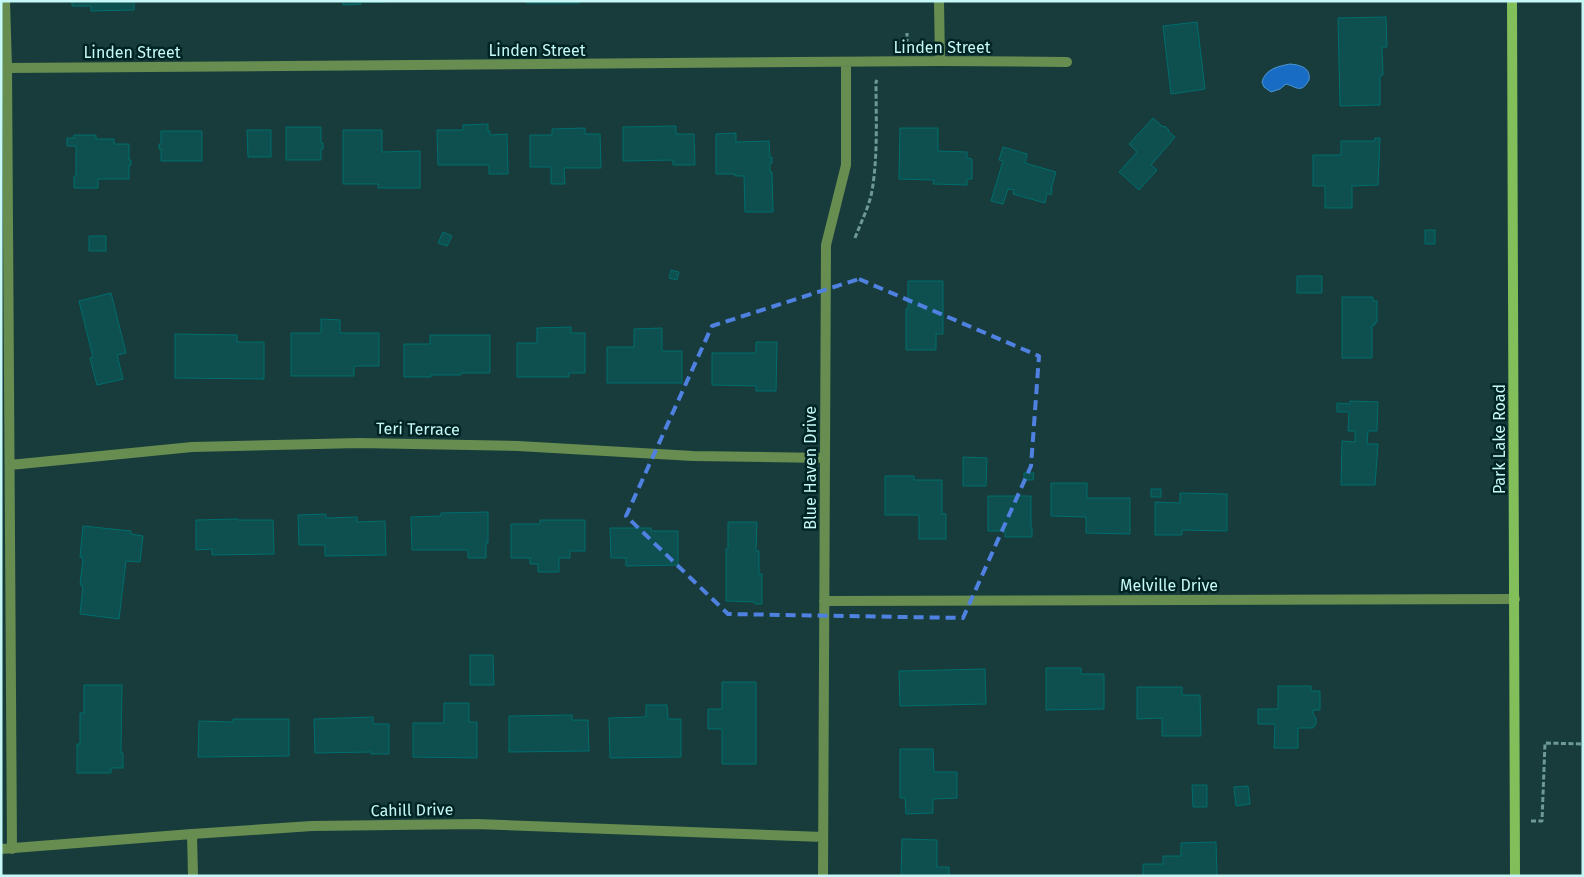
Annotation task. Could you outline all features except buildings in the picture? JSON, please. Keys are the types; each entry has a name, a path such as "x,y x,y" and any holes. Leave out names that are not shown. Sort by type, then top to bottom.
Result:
{"street":[{"path":"6,1 8,68 5,236 10,465 12,849"},
{"path":"939,1 940,61"},
{"name":"Park Lake Road","path":"1512,1 1515,876"},
{"name":"Linden Street","path":"8,68 940,61 1067,62"},
{"name":"Blue Haven Drive","path":"823,876 826,245 846,165 846,63"},
{"name":"Teri Terrace","path":"10,465 192,447 359,443 518,446 693,456 825,458"},
{"name":"Melville Drive","path":"824,601 1515,599"},
{"name":"Cahill Drive","path":"1,849 312,826 476,824 823,837"},
{"path":"192,834 193,876"}],"path":[{"path":"855,238 872,190 876,128 876,82 907,44 907,33"},
{"path":"1516,822 1542,821 1545,744 1583,744"}],"highlighted area":[{"path":"859,279 1039,356 1031,466 963,618 728,614 626,516 712,326"}],"water":[{"path":"1290,64 1301,66 1307,70 1309,80 1304,87 1299,88 1286,84 1280,89 1271,92 1264,87 1262,82 1269,71"}]}
